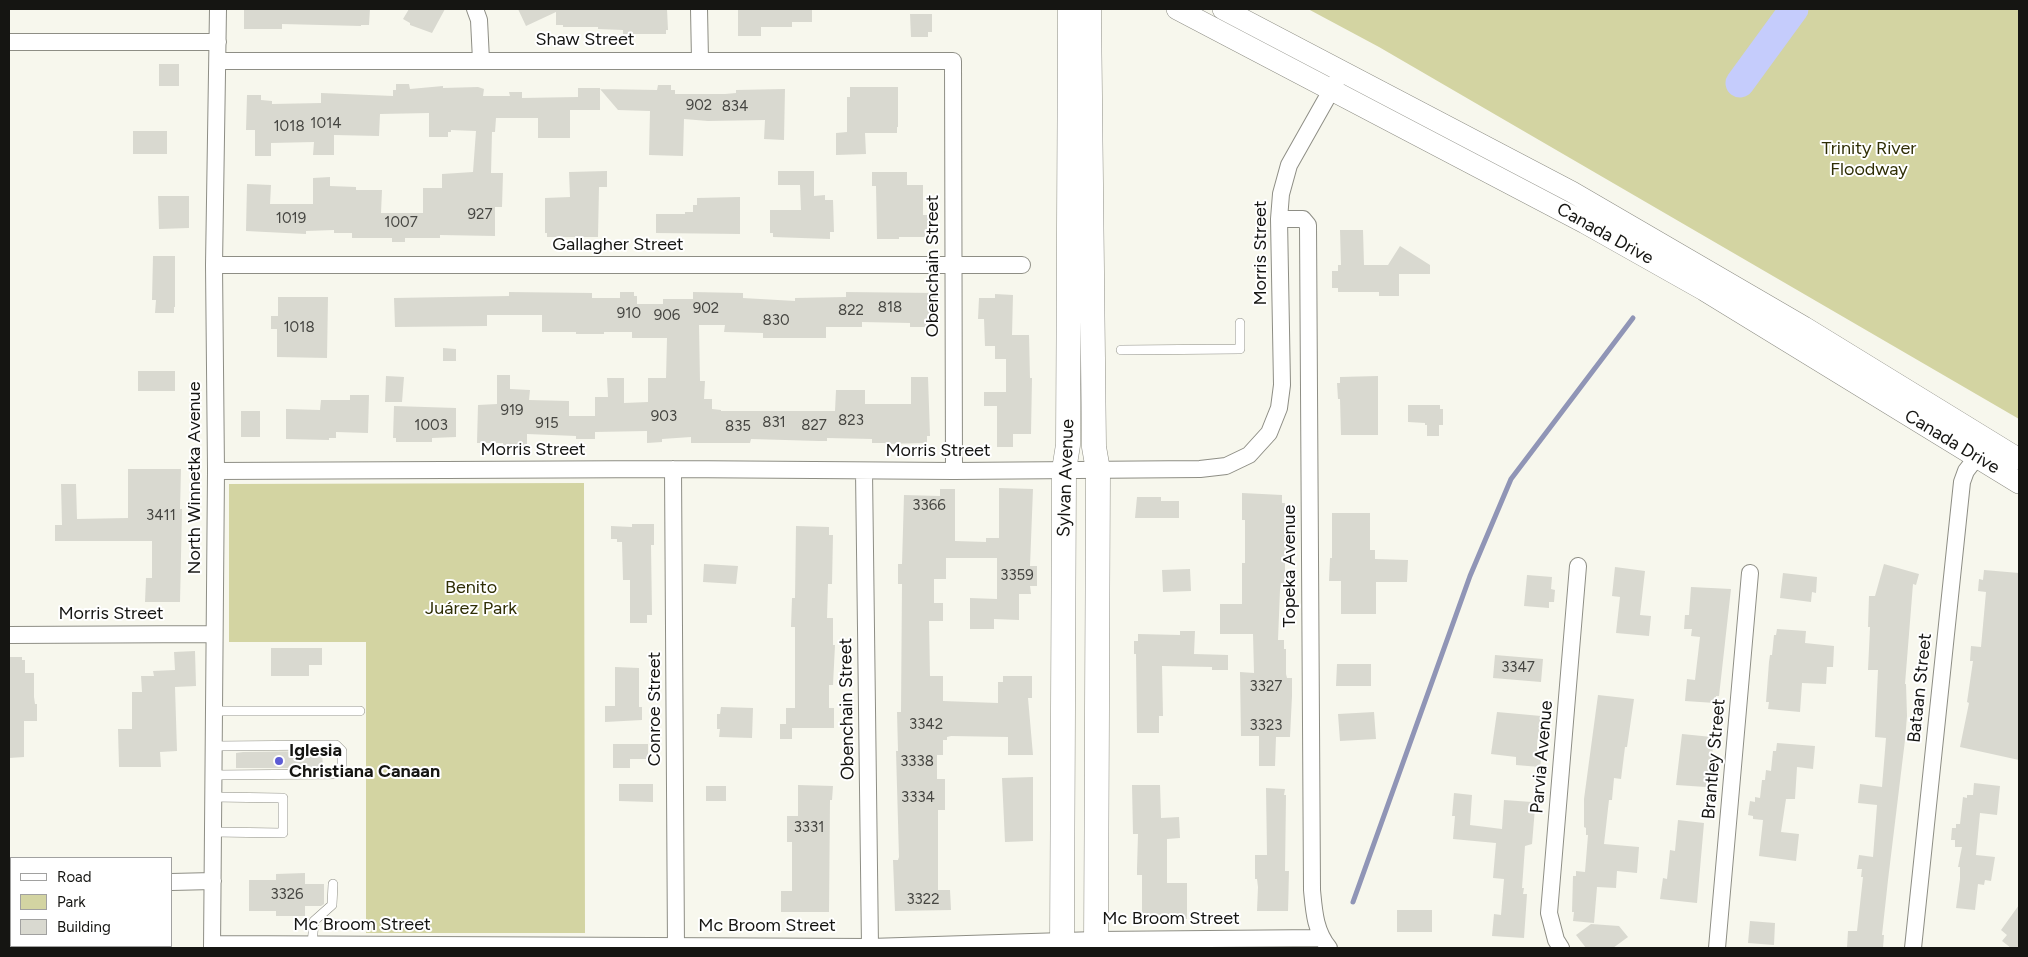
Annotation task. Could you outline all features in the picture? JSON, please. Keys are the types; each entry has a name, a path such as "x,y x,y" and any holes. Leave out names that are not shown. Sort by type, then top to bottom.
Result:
{"main road":[{"name":"Sylvan Avenue","path":"1070,9 1079,69 1094,447 1098,470 1096,944"},
{"name":"Sylvan Avenue","path":"1062,945 1064,470 1068,445 1079,69 1089,9"}],"street":[{"name":"North Winnetka Avenue","path":"212,946 216,471 214,265 218,9"},
{"path":"475,9 479,20 481,60"},
{"path":"698,9 700,60"},
{"name":"Canada Drive","path":"1177,9 1559,209 1804,327 1983,449 2019,483"},
{"name":"Canada Drive","path":"1223,9 1572,192 1709,282 1794,346 1983,449 2019,459"},
{"path":"9,42 218,42"},
{"name":"Shaw Street","path":"218,60 953,61"},
{"name":"Obenchain Street","path":"953,61 954,471"},
{"name":"Morris Street","path":"216,471 673,469 954,471 1200,469 1226,466 1249,455 1269,433 1279,408 1282,385 1279,219 1281,194 1289,164 1342,71"},
{"name":"Topeka Avenue","path":"1279,219 1303,219 1308,225 1312,890 1315,921 1322,945"},
{"name":"Gallagher Street","path":"214,265 1022,264"},
{"path":"1794,346 1804,327"},
{"name":"Bataan Street","path":"1913,948 1962,482 1966,471 1983,449"},
{"name":"Conroe Street","path":"673,469 676,947"},
{"name":"Obenchain Street","path":"864,471 870,947"},
{"name":"Parvia Avenue","path":"1561,948 1556,940 1549,913 1578,566"},
{"name":"Brantley Street","path":"1717,948 1750,573"},
{"name":"Morris Street","path":"9,635 214,634"},
{"path":"172,882 213,881"},
{"name":"Mc Broom Street","path":"212,946 870,947 1096,944 1322,945"}],"lane":[{"path":"1120,350 1240,349 1240,323"},
{"path":"214,711 360,711"},
{"path":"214,746 336,745 342,751 342,770 337,774 214,775"},
{"path":"213,797 283,798 283,832 213,832"},
{"path":"312,945 314,921 332,905 333,884"}],"green space":[{"name":"Trinity River Floodway","path":"1308,9 2019,9 2019,419 1379,47"},
{"name":"Benito Juárez Park","path":"584,483 585,933 366,933 366,642 229,642 229,484"}],"building":[{"path":"244,9 370,9 369,25 282,24 282,29 244,29"},
{"path":"409,9 445,9 432,33 410,25 410,23 403,19"},
{"path":"518,9 667,9 668,30 666,30 666,34 623,34 623,30 598,29 598,27 563,27 563,25 556,25 556,12 526,26"},
{"path":"738,9 812,9 812,22 792,22 792,27 761,27 761,36 738,36"},
{"path":"910,14 932,14 932,32 928,32 928,37 911,37"},
{"path":"159,64 179,64 179,86 159,86"},
{"path":"396,84 409,84 410,89 443,86 443,88 478,87 484,89 483,96 510,96 509,92 522,92 522,98 578,97 578,88 600,88 600,110 570,110 570,138 538,138 538,118 496,118 495,132 492,132 491,173 503,173 502,207 495,207 495,236 440,235 440,238 405,238 405,242 392,242 392,238 352,238 352,233 334,233 334,230 306,231 306,234 246,231 247,184 271,185 270,204 313,204 313,178 330,177 330,186 356,187 356,190 382,190 381,213 423,213 423,188 442,188 442,174 473,172 476,131 451,130 451,132 448,132 448,137 429,137 429,113 380,114 379,136 334,135 334,155 313,155 314,142 271,143 271,156 255,156 255,130 246,130 247,95 261,95 261,100 272,101 272,104 321,103 321,93 393,96"},
{"path":"658,85 671,85 671,90 675,90 675,94 725,94 736,93 736,90 785,89 784,140 764,139 765,120 708,121 684,119 683,156 649,155 650,111 618,110 600,89 657,90"},
{"path":"850,87 898,87 897,133 865,133 866,154 836,155 836,133 847,132 847,97 850,97"},
{"path":"133,131 167,131 167,154 133,154"},
{"path":"607,171 607,187 599,187 598,237 547,237 547,233 545,233 545,198 570,197 569,172"},
{"path":"778,171 814,171 814,196 825,195 825,200 833,200 834,232 830,232 830,239 773,237 773,233 770,233 770,210 801,210 800,185 778,185"},
{"path":"872,172 907,172 907,185 923,185 923,215 933,215 933,233 925,233 925,237 877,239 876,186 872,186"},
{"path":"158,196 189,196 189,228 159,229"},
{"path":"740,197 740,234 656,233 656,214 685,214 685,212 693,212 693,205 697,205 697,198"},
{"path":"1340,230 1363,230 1364,265 1388,265 1400,246 1430,265 1430,274 1399,274 1399,296 1379,296 1379,292 1338,292 1338,288 1332,288 1332,271 1338,271 1338,265 1341,265"},
{"path":"153,256 175,256 174,313 155,313 156,300 152,300"},
{"path":"509,292 592,293 592,298 620,298 620,292 634,292 634,296 637,296 637,304 663,304 663,299 693,299 693,292 743,293 743,298 795,301 795,298 846,297 846,292 936,293 936,327 910,327 910,323 862,322 862,327 826,327 826,338 763,338 763,333 724,332 725,325 699,325 700,381 705,381 704,399 712,399 712,409 721,411 835,411 836,390 865,390 865,404 911,404 911,377 928,377 930,436 927,436 927,443 885,444 872,443 872,439 827,438 827,441 751,439 750,443 691,443 691,437 662,439 662,442 647,443 647,431 595,432 595,439 576,439 576,436 527,434 527,447 503,445 503,443 477,443 478,405 497,404 497,375 510,375 510,389 530,390 529,400 569,401 569,416 595,416 595,397 608,397 607,378 624,378 624,403 648,402 648,378 666,378 667,338 632,338 632,332 576,334 576,332 542,332 542,315 487,315 487,326 395,327 394,298 509,296"},
{"path":"995,294 1013,295 1012,335 1029,335 1030,378 1032,378 1031,434 1013,434 1013,447 997,447 997,406 984,406 984,392 1006,392 1006,359 995,359 995,346 985,346 984,319 978,319 979,298 995,298"},
{"path":"278,297 328,297 327,358 277,357 277,329 271,329 271,316 278,316"},
{"path":"443,348 456,349 456,361 443,361"},
{"path":"138,371 175,371 175,391 138,391"},
{"path":"386,376 404,377 402,402 385,402"},
{"path":"1378,376 1378,435 1341,435 1340,399 1338,399 1337,383 1340,383 1340,377"},
{"path":"350,395 369,395 368,433 336,432 336,438 329,438 329,440 286,439 286,409 320,410 321,400 350,400"},
{"path":"1408,405 1440,405 1440,409 1443,409 1443,425 1439,425 1439,436 1427,436 1427,425 1425,423 1408,422"},
{"path":"394,406 456,408 456,437 432,438 432,442 396,442 396,438 393,438"},
{"path":"241,411 260,411 260,437 241,437"},
{"path":"128,469 181,469 180,602 145,602 146,578 152,578 152,541 55,541 55,525 62,525 61,484 76,484 77,519 128,518"},
{"path":"999,488 1033,489 1030,566 1037,566 1037,586 1030,586 1031,594 1019,594 1019,620 994,619 994,629 970,629 970,598 997,599 997,558 946,558 946,579 934,579 934,603 943,603 943,621 929,621 930,676 943,676 943,701 998,703 998,682 1003,682 1003,676 1032,676 1032,698 1028,698 1033,755 1008,755 1008,737 951,736 947,737 947,740 943,740 943,755 937,755 937,779 945,779 945,810 938,810 938,890 950,890 951,910 895,911 893,860 898,860 899,857 896,751 898,751 897,712 901,712 902,584 898,584 898,564 902,564 904,495 940,496 940,489 955,489 955,541 986,542 986,538 999,538"},
{"path":"1242,493 1282,495 1282,503 1285,503 1284,531 1288,531 1288,553 1285,558 1285,583 1281,583 1280,590 1278,640 1284,640 1286,674 1287,678 1292,678 1292,696 1290,737 1276,737 1275,766 1259,766 1259,736 1241,736 1240,672 1254,673 1253,634 1220,634 1220,604 1242,604 1242,563 1245,563 1245,520 1242,520"},
{"path":"1137,497 1161,497 1161,501 1179,501 1179,518 1135,518"},
{"path":"1332,513 1370,513 1370,550 1375,550 1375,559 1408,560 1407,582 1376,582 1376,614 1341,614 1341,581 1329,581 1330,558 1332,558"},
{"path":"632,524 654,524 654,545 651,545 652,615 647,615 647,623 630,623 630,580 623,580 622,542 617,542 617,539 611,539 611,526 632,527"},
{"path":"796,526 829,527 829,535 833,535 832,584 828,584 827,618 833,618 833,645 835,645 833,685 829,685 829,708 834,708 834,728 792,728 792,739 780,739 780,724 786,724 786,708 795,708 795,627 791,627 792,598 795,598"},
{"path":"704,564 738,566 736,584 703,582"},
{"path":"1884,564 1919,574 1916,585 1913,584 1905,684 1907,716 1905,740 1882,935 1884,935 1883,948 1847,948 1848,931 1857,931 1863,877 1861,877 1862,869 1857,869 1859,855 1873,857 1877,805 1858,803 1860,784 1882,787 1886,738 1875,737 1878,670 1868,670 1870,627 1868,627 1869,596 1875,596"},
{"path":"1615,567 1645,571 1640,615 1651,616 1649,636 1616,633 1620,597 1612,596"},
{"path":"1190,569 1191,591 1163,592 1162,570"},
{"path":"1984,570 2019,573 2019,760 1960,747 1969,703 1967,702 1973,661 1970,661 1971,646 1981,647 1986,592 1978,591 1979,579 1983,580"},
{"path":"1783,573 1817,577 1816,593 1812,592 1811,602 1780,598"},
{"path":"1527,575 1552,577 1551,589 1555,590 1554,602 1549,602 1549,608 1524,606"},
{"path":"1691,587 1731,589 1719,696 1716,696 1715,703 1685,701 1687,679 1695,680 1700,637 1691,636 1692,629 1684,629 1685,615 1689,615"},
{"path":"1777,629 1806,631 1805,643 1834,646 1833,667 1827,667 1826,684 1802,683 1800,712 1768,709 1769,702 1766,702 1770,655 1772,655 1774,635 1776,635"},
{"path":"1180,631 1195,631 1194,654 1228,655 1228,670 1212,670 1212,667 1162,666 1163,716 1159,716 1159,733 1137,733 1136,654 1134,654 1134,641 1138,641 1138,634 1180,635"},
{"path":"271,648 322,648 322,665 309,665 309,676 271,676"},
{"path":"195,651 196,686 175,687 177,751 160,752 161,767 119,767 118,729 132,729 132,692 142,692 141,676 154,676 153,671 175,670 174,652"},
{"path":"1495,655 1543,659 1541,682 1493,678"},
{"path":"9,657 22,657 22,660 25,660 25,673 34,673 37,721 24,721 24,757 9,758"},
{"path":"1337,664 1371,664 1371,686 1336,686"},
{"path":"615,667 639,668 639,707 642,707 642,720 605,722 605,706 615,706"},
{"path":"1598,695 1634,699 1621,779 1614,778 1612,800 1609,800 1604,844 1639,847 1637,873 1617,871 1616,888 1597,887 1594,923 1573,921 1574,912 1572,912 1573,876 1576,876 1576,871 1585,872 1588,835 1586,835 1586,828 1584,827 1584,799"},
{"path":"721,707 753,708 752,738 719,737 720,729 717,729 717,714 720,714"},
{"path":"1374,712 1376,739 1340,741 1338,714"},
{"path":"1497,712 1541,716 1537,744 1537,752 1542,752 1540,767 1516,765 1516,757 1491,754"},
{"path":"1682,734 1712,737 1711,777 1707,777 1706,787 1676,785"},
{"path":"1777,743 1815,746 1813,769 1797,767 1795,799 1786,799 1781,832 1799,834 1796,861 1759,856 1763,820 1753,819 1753,816 1748,815 1750,801 1755,802 1755,797 1760,798 1762,780 1765,780 1766,770 1771,771 1773,751 1776,751"},
{"path":"613,744 648,744 648,759 630,759 630,768 613,768"},
{"name":"Iglesia Christiana Canaan","path":"322,751 323,768 236,768 236,753"},
{"path":"1033,777 1033,841 1005,842 1002,778"},
{"path":"1974,783 2000,786 1997,815 1980,813 1976,855 1995,857 1991,881 1985,880 1984,885 1978,884 1975,910 1956,908 1960,879 1960,867 1958,867 1962,847 1955,847 1955,840 1951,840 1952,828 1956,828 1956,824 1960,824 1963,797 1967,798 1967,795 1973,795"},
{"path":"619,784 653,784 653,802 619,801"},
{"path":"798,785 833,786 832,800 830,800 829,912 781,912 781,891 792,891 792,842 787,842 787,816 798,816"},
{"path":"1132,785 1160,785 1161,818 1179,817 1180,838 1167,839 1167,883 1187,883 1187,919 1142,919 1142,875 1137,875 1138,834 1133,834"},
{"path":"706,786 726,786 726,801 706,801"},
{"path":"1266,788 1285,789 1285,871 1289,871 1288,911 1257,911 1258,887 1257,879 1255,879 1255,855 1267,855"},
{"path":"1454,793 1472,795 1470,825 1502,829 1504,800 1532,802 1532,807 1535,808 1532,844 1525,846 1522,888 1524,888 1523,894 1527,894 1524,938 1492,936 1494,914 1501,915 1504,879 1493,878 1496,843 1453,839"},
{"path":"1678,820 1704,823 1697,903 1660,899 1663,878 1667,879 1670,850 1675,851"},
{"path":"305,873 305,884 324,884 324,904 321,906 305,906 305,916 276,916 276,911 249,911 249,880 276,880 276,874"},
{"path":"2019,905 2019,948 2011,948 2002,941 2007,935 2001,930"},
{"path":"1397,910 1432,910 1432,932 1397,932"},
{"path":"1750,921 1775,923 1774,945 1748,943"},
{"path":"1591,924 1619,926 1628,937 1613,948 1586,948 1576,935"}],"waterway":[{"path":"1740,83 1794,9"},
{"path":"1353,902 1470,576 1511,479 1633,318"}],"place":[{"name":"Iglesia Christiana Canaan","path":"279,761"}]}
